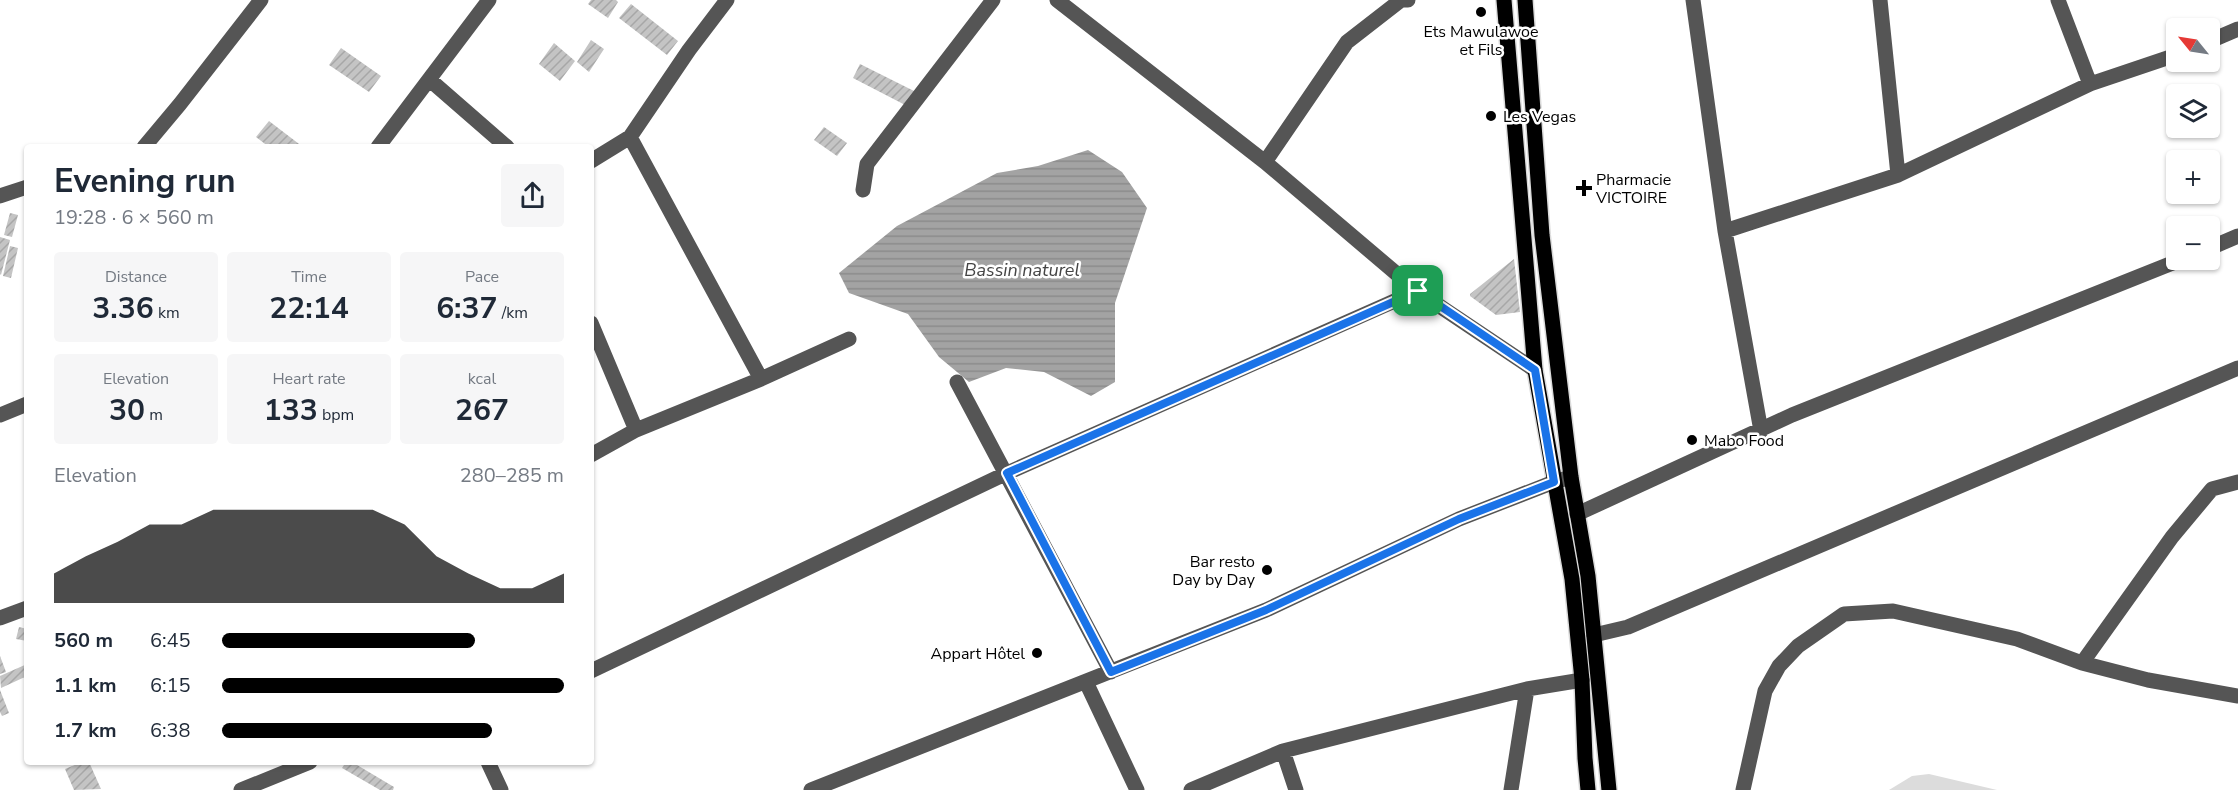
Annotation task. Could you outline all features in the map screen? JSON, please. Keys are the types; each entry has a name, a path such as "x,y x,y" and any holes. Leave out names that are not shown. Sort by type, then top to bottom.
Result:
{"main road":[{"path":"1504,0 1535,370 1572,579 1582,680 1588,790"},
{"path":"1525,0 1542,235 1571,477 1588,576 1609,790"}],"street":[{"path":"147,144 261,0"},
{"path":"380,144 489,0"},
{"path":"594,159 630,137 689,50 727,0"},
{"path":"862,190 867,164 993,0"},
{"path":"1058,0 1265,162 1418,291 1535,370"},
{"path":"1265,162 1347,42 1401,0 1408,0"},
{"path":"1693,0 1725,231 1761,430"},
{"path":"1880,0 1898,175"},
{"path":"2058,0 2090,84"},
{"path":"2220,37 2238,29"},
{"path":"1725,231 1898,175 2090,84 2166,58"},
{"path":"430,80 504,144"},
{"path":"630,137 761,379"},
{"path":"1,192 24,188"},
{"path":"2220,244 2238,236"},
{"path":"1577,514 1792,415 2166,266"},
{"path":"594,670 1007,473 1418,291"},
{"path":"594,330 636,430"},
{"path":"594,452 636,430 761,379 849,339"},
{"path":"1594,635 1628,627 2238,368"},
{"path":"957,382 1111,672"},
{"path":"0,415 24,405"},
{"path":"811,790 1266,610 1459,519 1571,477"},
{"path":"2082,663 2172,537 2212,489 2238,482"},
{"path":"0,618 24,609"},
{"path":"1743,790 1765,691 1779,666 1798,646 1844,614 1893,611 2017,639 2082,663 2148,680 2238,696"},
{"path":"1191,790 1283,751 1527,689 1582,680"},
{"path":"1086,682 1137,790"},
{"path":"1511,790 1527,689"},
{"path":"1283,751 1296,790"},
{"path":"241,790 294,765"},
{"path":"489,765 501,790"}],"shaded area":[{"path":"1929,774 1997,790 1889,790 1912,776"}],"water":[{"name":"Bassin naturel","path":"1088,150 1122,172 1147,208 1115,303 1115,382 1091,396 1044,372 1006,368 969,382 939,357 908,314 849,293 839,273 897,226 997,173 1038,166"}],"building":[{"path":"591,0 616,0 618,2 608,18 588,4"},
{"path":"631,4 678,41 667,55 619,18"},
{"path":"591,40 604,49 589,72 577,62"},
{"path":"554,43 575,61 560,81 539,64"},
{"path":"341,48 381,76 369,92 329,65"},
{"path":"860,64 916,92 909,107 853,78"},
{"path":"269,121 299,144 265,144 256,137"},
{"path":"824,127 847,143 837,156 814,140"},
{"path":"10,213 18,215 12,237 4,235"},
{"path":"0,237 10,240 1,275 0,274"},
{"path":"10,246 18,248 11,278 3,276"},
{"path":"1514,259 1520,312 1496,315 1470,294"},
{"path":"19,627 24,628 24,640 16,639"},
{"path":"0,656 6,672 0,674"},
{"path":"24,665 24,677 1,688 0,676"},
{"path":"0,690 9,713 2,716 0,712"},
{"path":"75,765 90,765 101,789 74,790 65,769"},
{"path":"344,765 357,765 394,787 393,790 380,790 342,768"}],"place":[{"name":"Ets Mawulawoe et Fils","path":"1481,12"},
{"name":"Les Vegas","path":"1491,116"},
{"name":"Pharmacie VICTOIRE","path":"1584,188"},
{"name":"Mabo Food","path":"1692,440"},
{"name":"Bar resto Day by Day","path":"1267,570"},
{"name":"Appart Hôtel","path":"1037,653"}],"route":[{"path":"1418,291 1535,370 1554,482 1459,519 1266,610 1111,672 1007,473 1418,291"}]}
